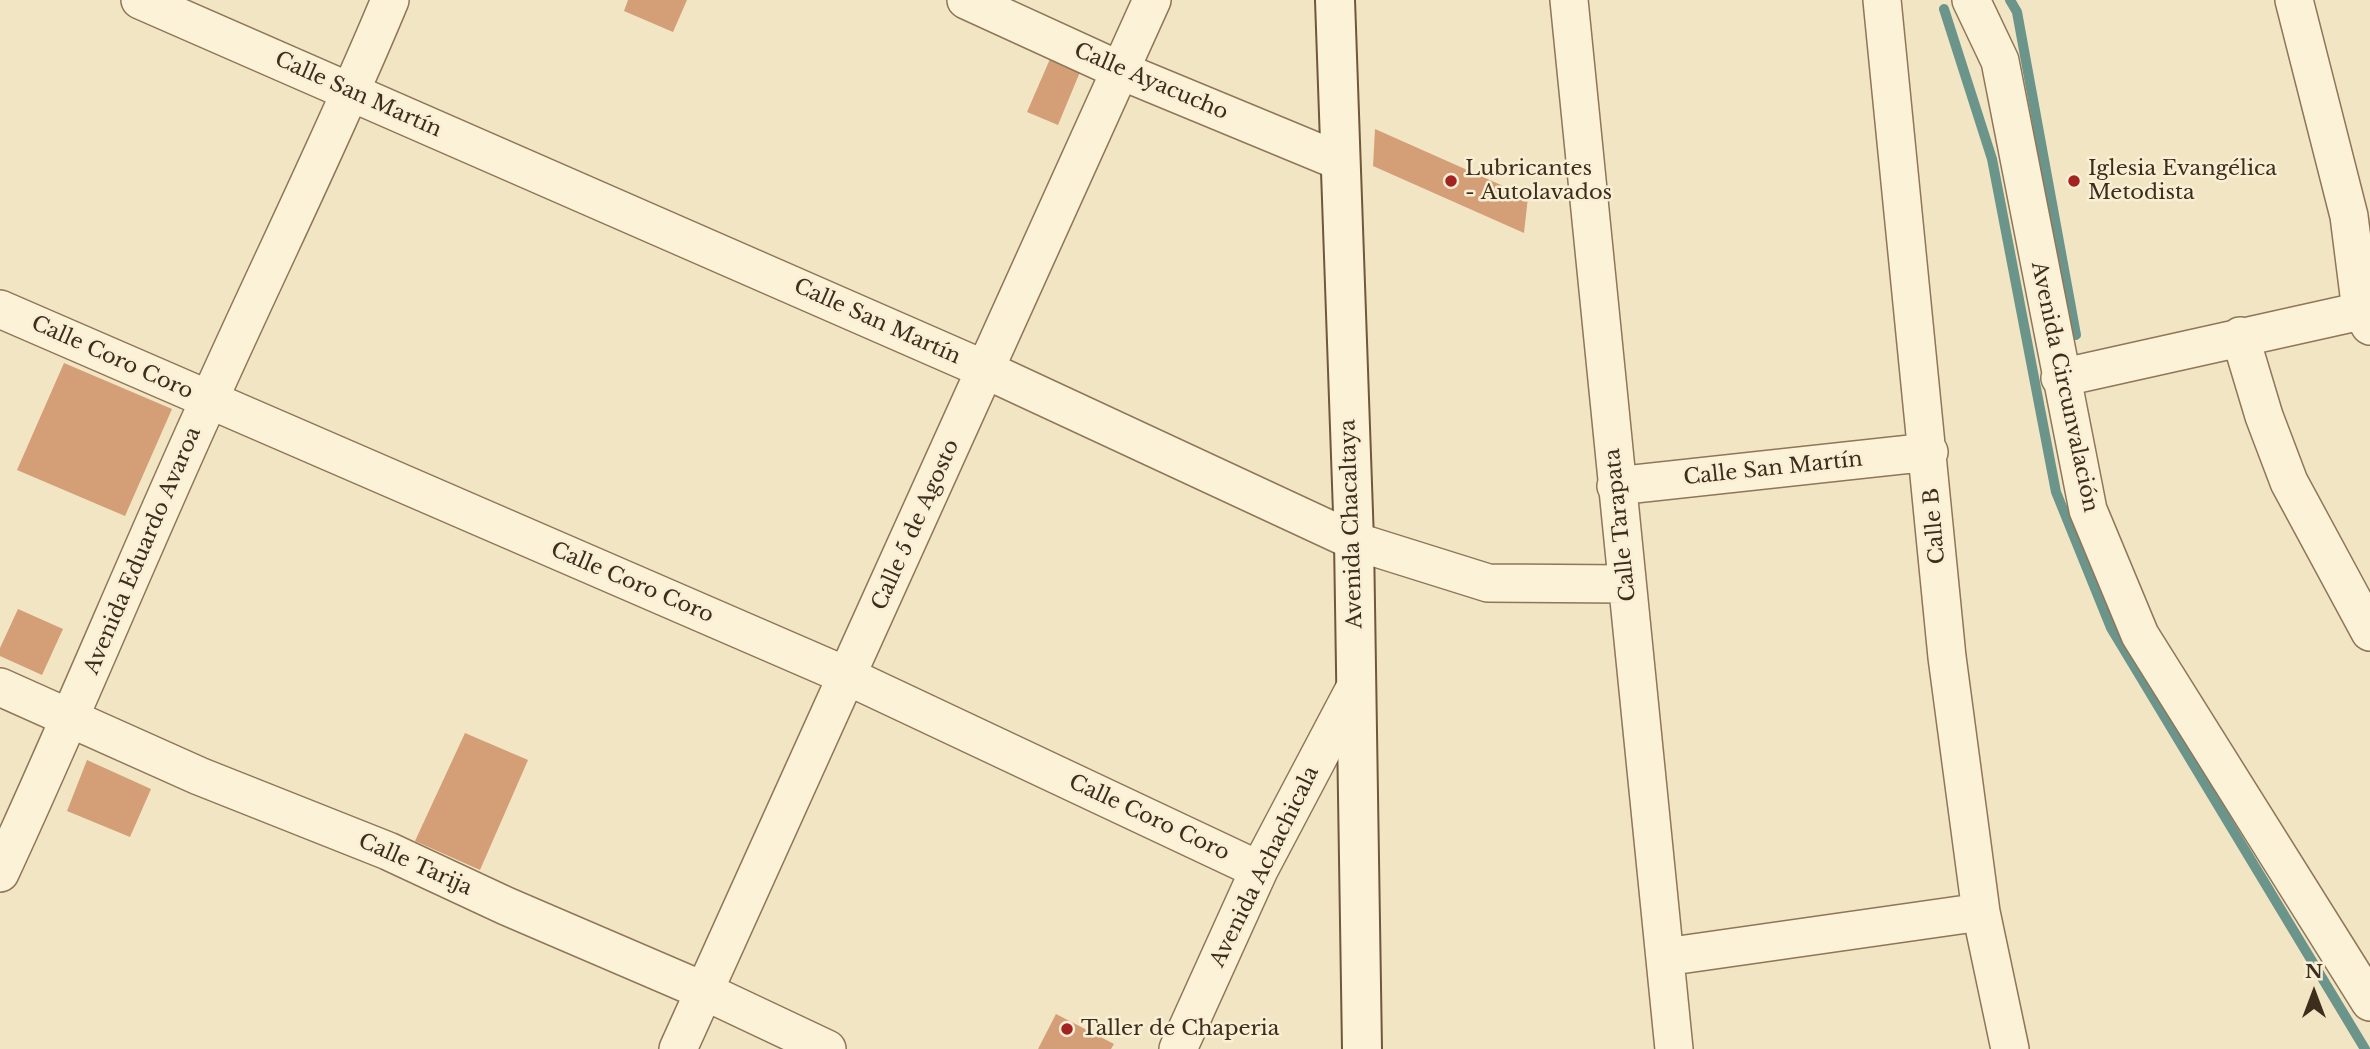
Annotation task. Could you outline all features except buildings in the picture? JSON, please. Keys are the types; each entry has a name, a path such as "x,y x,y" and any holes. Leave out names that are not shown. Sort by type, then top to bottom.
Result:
{"street":[{"name":"Calle San Martín","path":"140,0 986,370 1354,541 1488,583 1627,584"},
{"name":"Avenida Eduardo Avaroa","path":"0,873 71,719 209,400 352,92 390,0"},
{"name":"Calle Ayacucho","path":"965,0 1119,71 1339,161"},
{"name":"Calle 5 de Agosto","path":"678,1049 1152,0"},
{"name":"Avenida Chacaltaya","path":"1335,0 1354,541 1362,1049"},
{"name":"Calle Tarapata","path":"1569,0 1674,1049"},
{"name":"Avenida Circunvalación","path":"1971,0 2000,61 2088,510 2140,635 2370,1002"},
{"path":"2060,378 2240,336 2365,318 2349,216 2294,0"},
{"name":"Calle B","path":"1888,1 1947,657 1981,912 2010,1049"},
{"name":"Calle Coro Coro","path":"0,309 847,676 1259,870"},
{"path":"2240,336 2264,416 2289,482 2370,632"},
{"name":"Calle San Martín","path":"1616,486 1929,452"},
{"name":"Avenida Achachicala","path":"1178,1049 1259,870 1356,686"},
{"name":"Calle Tarija","path":"0,687 199,776 388,851 506,906 704,990 827,1049"},
{"path":"1665,957 1981,912"}],"waterway":[{"path":"2010,0 2017,12 2076,335"},
{"path":"1944,9 1992,159 2056,492 2111,628 2365,1049"}],"place":[{"name":"Lubricantes - Autolavados","path":"1451,181"},
{"name":"Iglesia Evangélica Metodista","path":"2074,181"},
{"name":"Taller de Chaperia","path":"1067,1029"}]}
